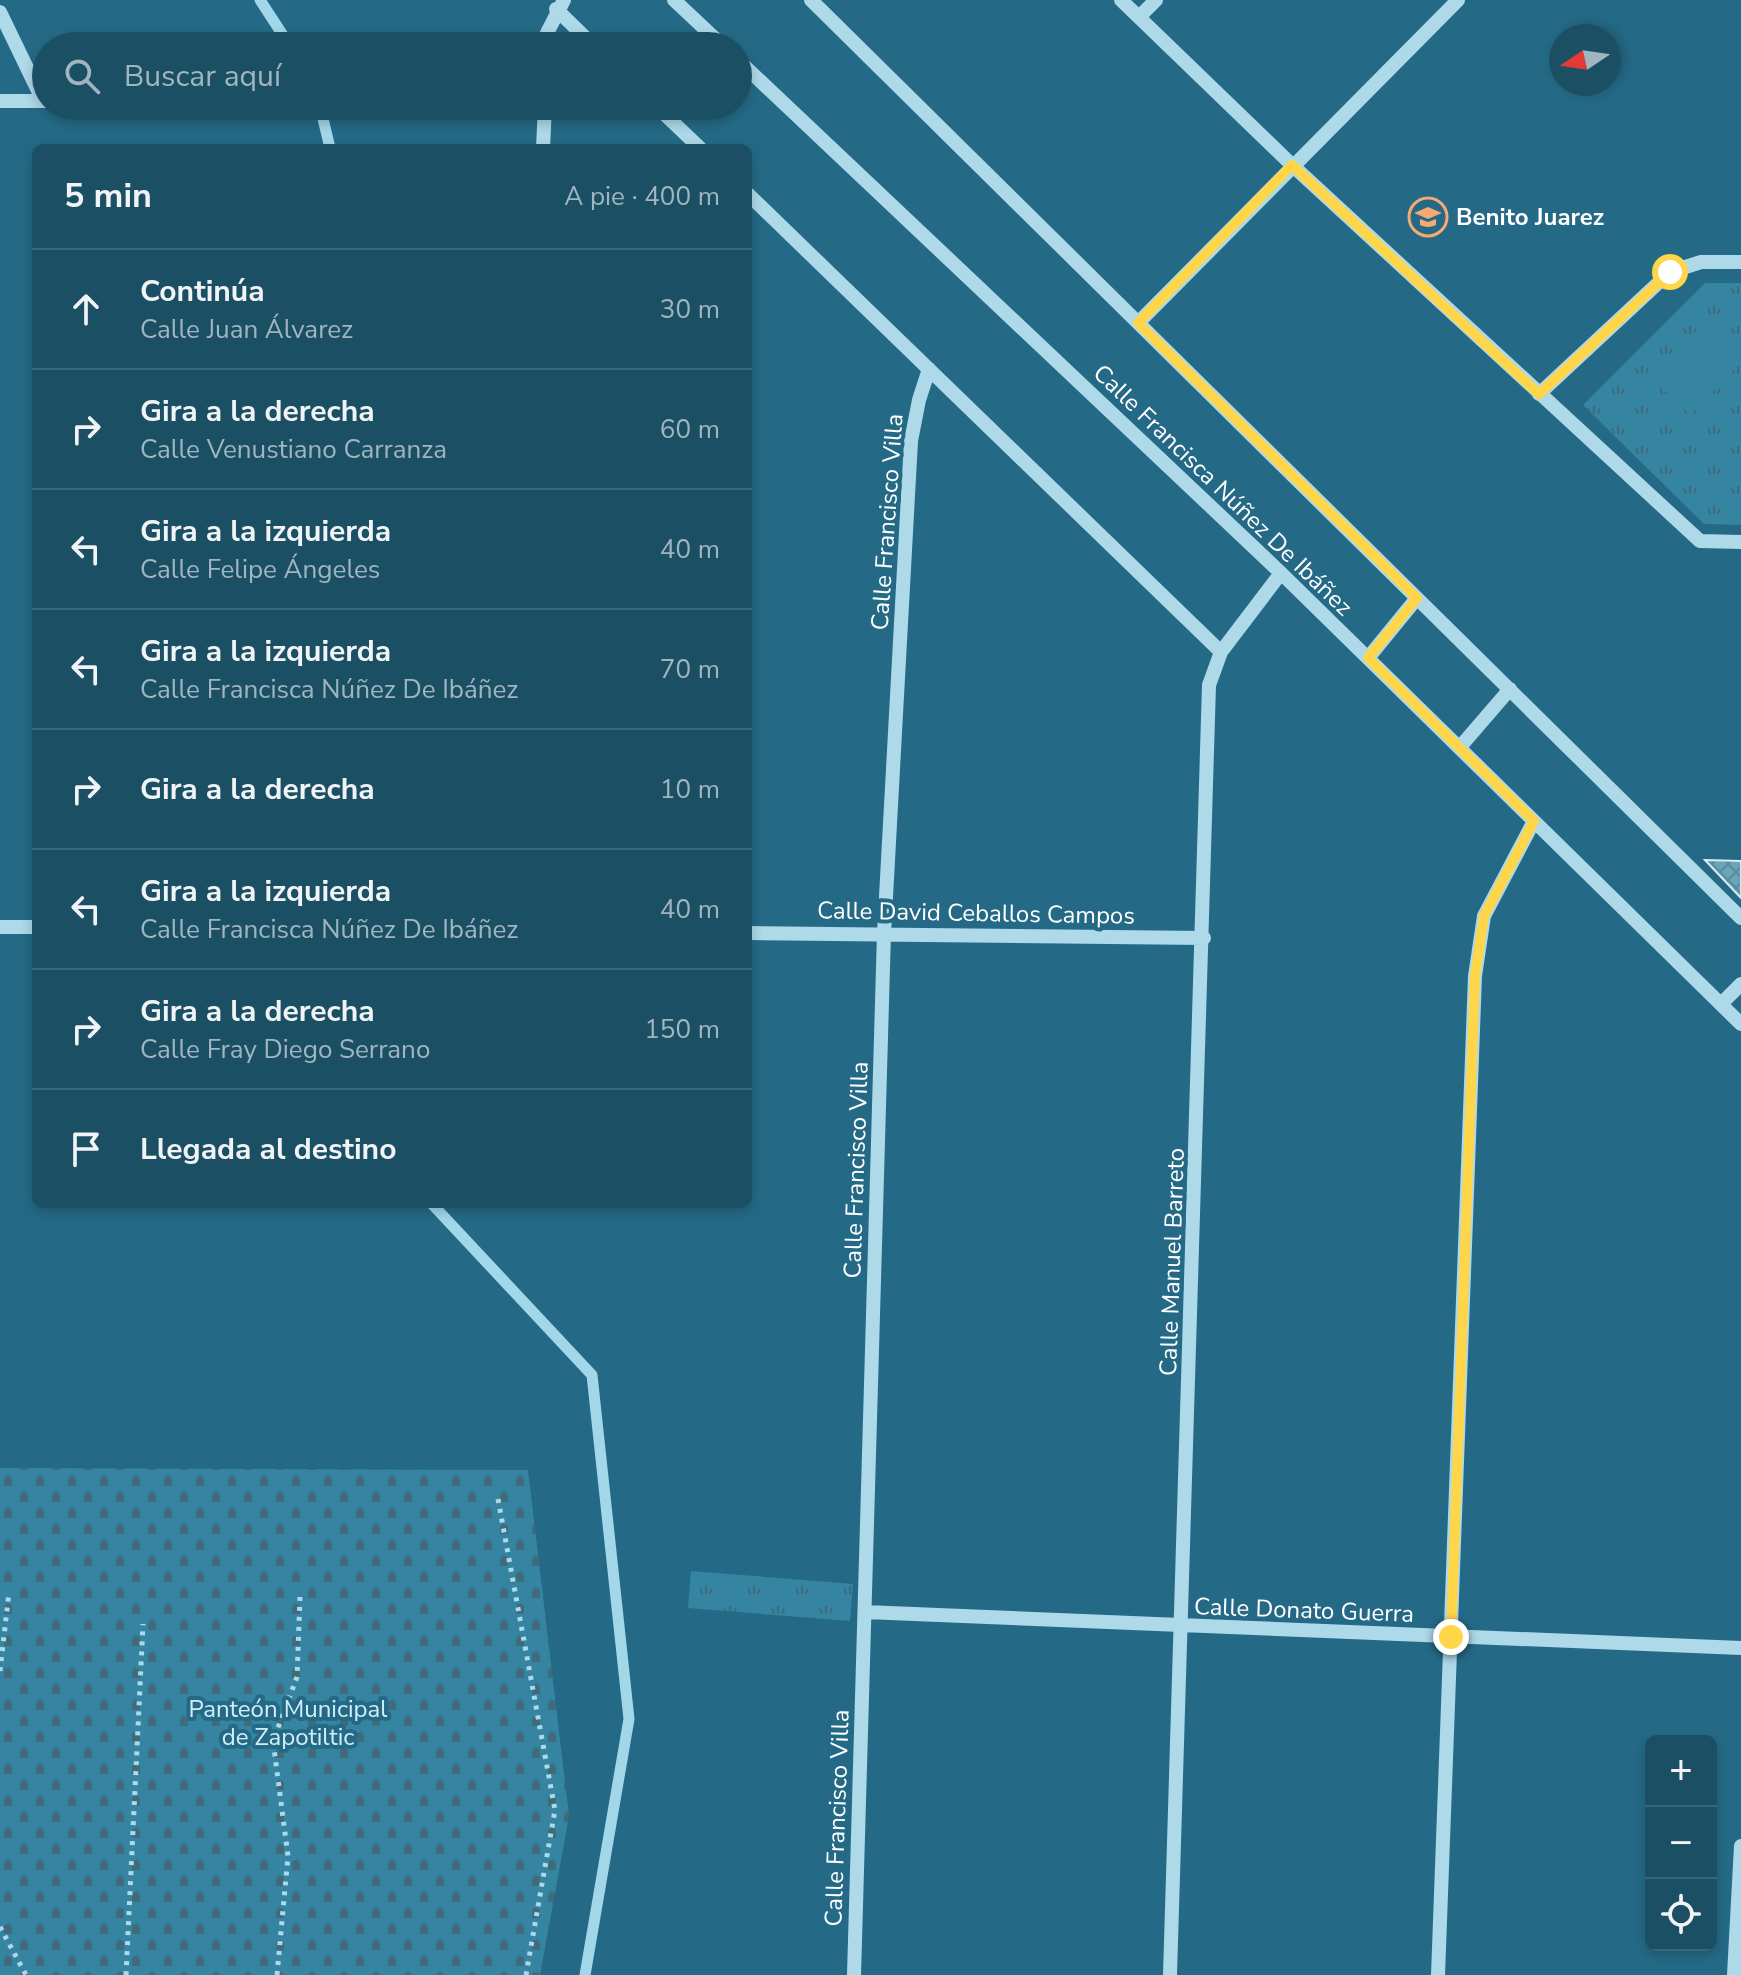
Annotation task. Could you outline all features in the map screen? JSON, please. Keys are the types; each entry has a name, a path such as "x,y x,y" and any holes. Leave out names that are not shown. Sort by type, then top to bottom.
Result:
{"street":[{"path":"674,0 708,32"},
{"path":"811,0 1741,918"},
{"path":"1121,0 1292,165 1700,541 1741,542"},
{"path":"1139,17 1156,0"},
{"path":"1138,323 1458,0"},
{"path":"551,32 560,4"},
{"path":"560,4 583,32"},
{"path":"0,12 32,77"},
{"name":"Calle Francisca Núñez De Ibáñez","path":"752,73 1281,573 1741,1024"},
{"path":"0,101 32,101"},
{"path":"543,144 544,120"},
{"path":"671,120 696,144"},
{"path":"752,198 1221,652"},
{"path":"1539,394 1670,272 1701,262 1741,262"},
{"name":"Calle Francisco Villa","path":"854,1975 884,933 911,441 929,369"},
{"name":"Calle Manuel Barreto","path":"1170,1975 1204,938 1209,685 1221,652 1281,573"},
{"path":"1368,658 1417,598"},
{"path":"1460,747 1510,689"},
{"path":"1438,1975 1475,976 1484,916 1534,821"},
{"path":"0,927 32,927"},
{"name":"Calle David Ceballos Campos","path":"752,933 1204,938"},
{"path":"1722,1003 1741,984"},
{"name":"Calle Donato Guerra","path":"865,1612 1741,1648"},
{"path":"1734,1975 1741,1846"}],"path":[{"path":"498,1499 555,1810 526,1975"},
{"path":"0,1671 9,1592"},
{"path":"277,1975 288,1856 273,1741 297,1677 300,1597"},
{"path":"126,1975 143,1624"},
{"path":"0,1927 26,1975"}],"green space":[{"path":"1705,283 1741,283 1741,525 1704,524 1583,405"},
{"path":"1713,313 1741,341 1741,363 1690,415 1651,377"},
{"name":"Panteón Municipal de Zapotiltic","path":"0,1468 528,1470 569,1816 540,1975 0,1975"},
{"path":"691,1571 853,1584 850,1621 688,1608"}],"building":[{"path":"1705,860 1741,861 1741,898"}],"waterway":[{"path":"260,0 281,32"},
{"path":"323,120 329,144"},
{"path":"436,1208 592,1375 629,1719 585,1975"}],"place":[{"name":"Benito Juarez","path":"1428,217"}],"route":[{"path":"1451,1637 1475,976 1484,916 1534,821 1368,658 1417,598 1138,323 1292,165 1539,394 1670,272"}]}
